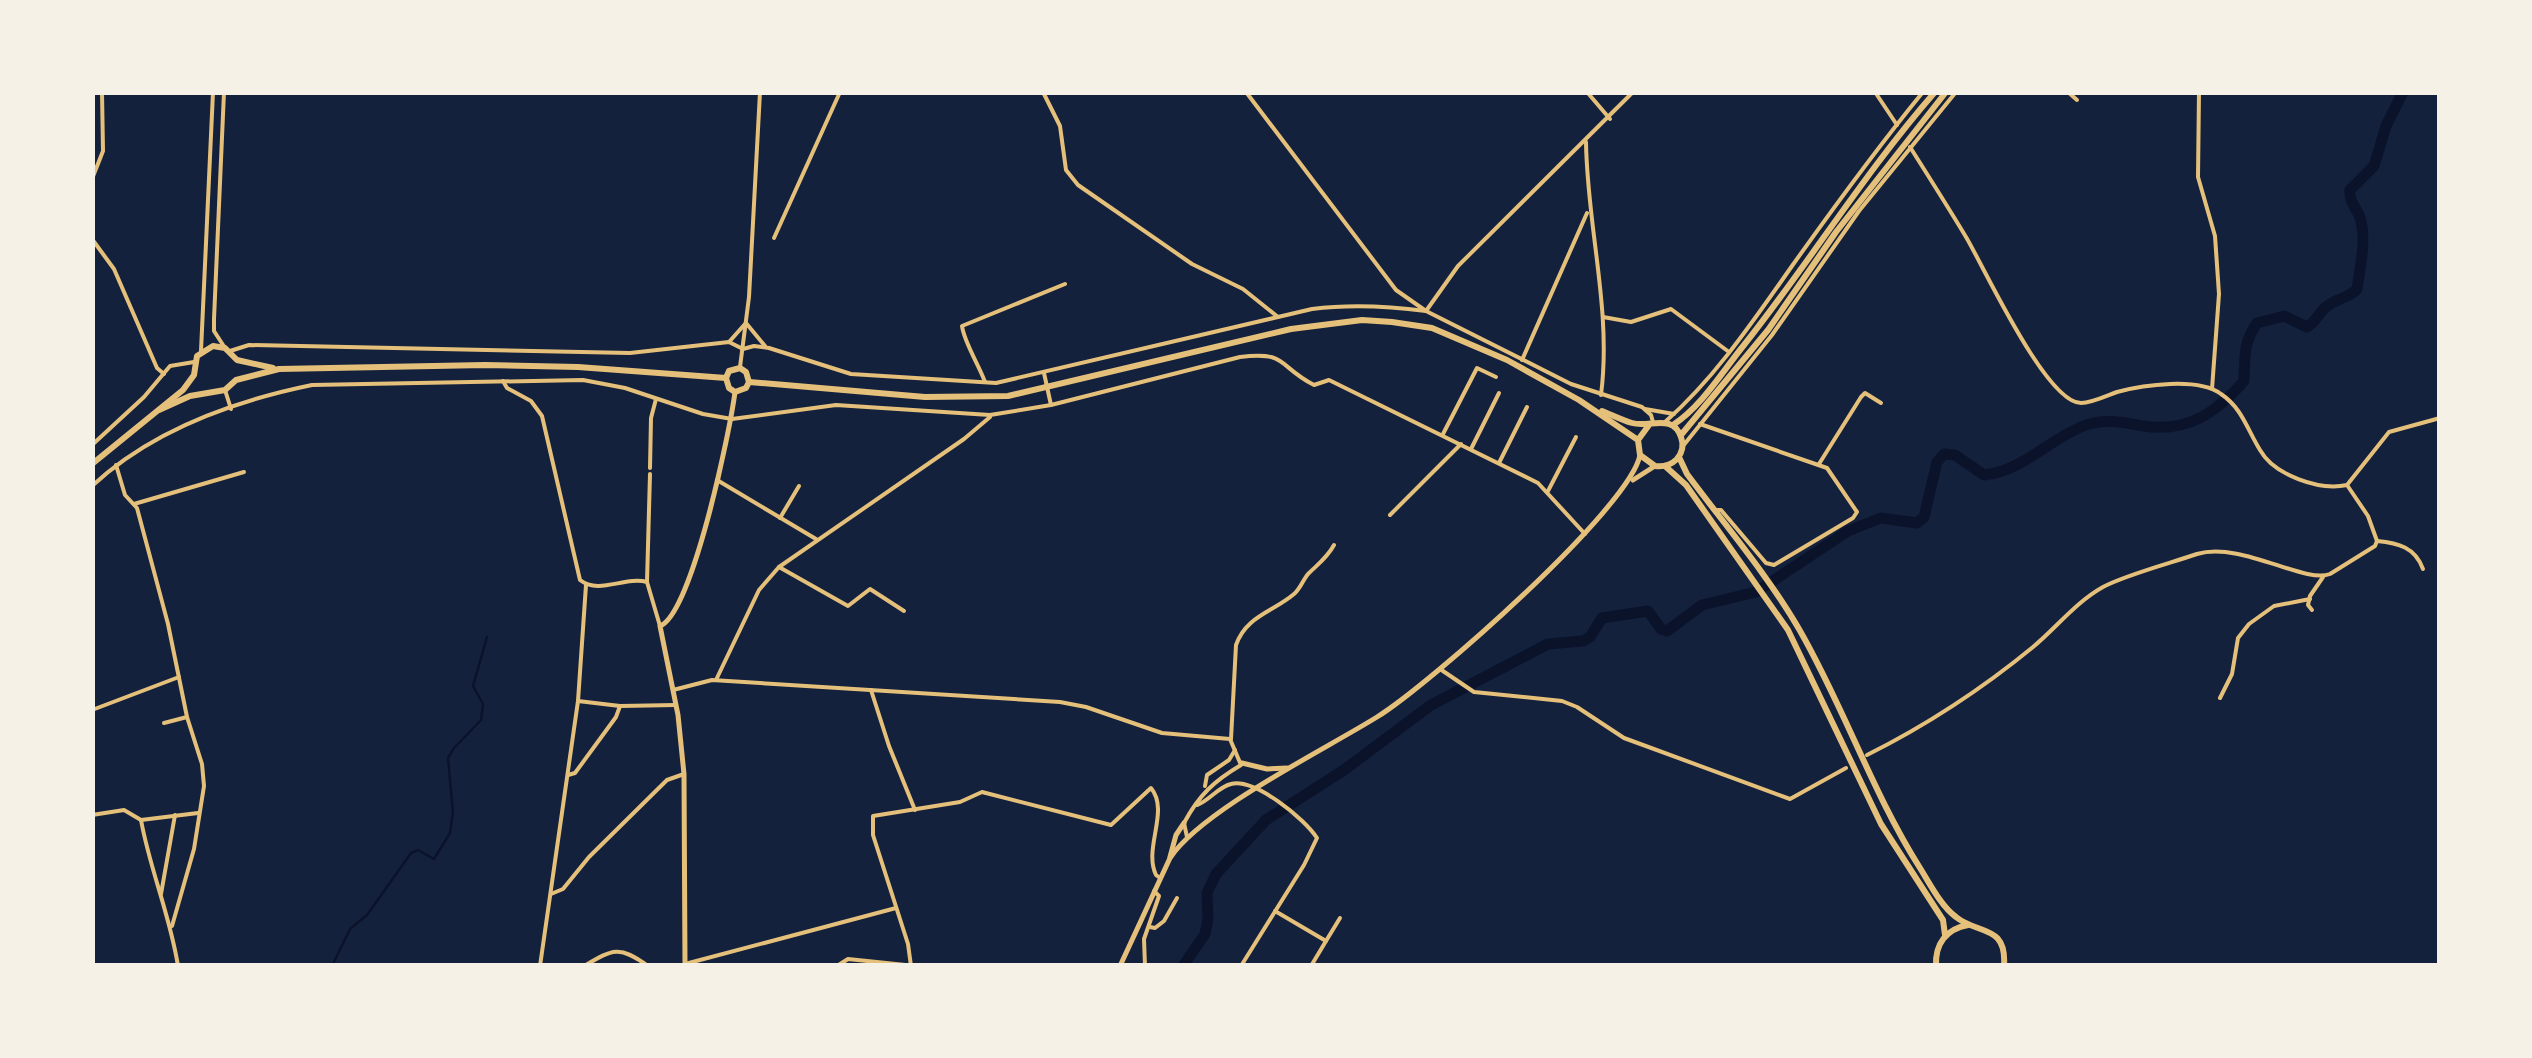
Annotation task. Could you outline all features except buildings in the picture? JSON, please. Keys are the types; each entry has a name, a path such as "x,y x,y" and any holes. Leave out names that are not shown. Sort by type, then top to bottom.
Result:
{"highway":[{"path":"749,382 925,397 1008,396 1292,330 1362,320 1432,328 1464,340 1587,405 1635,424 1669,424 1684,418 1708,391 1868,175 1935,92"},
{"path":"1681,435 1768,330 1836,232 1946,92"},
{"path":"208,391 194,375 194,362 201,351 213,346 228,349 237,360 279,369 522,366 726,378"},
{"path":"236,380 237,360"},
{"path":"740,368 749,382 746,388 735,392 726,378 729,372 740,368"},
{"path":"159,410 208,391 225,390 236,380 279,369"},
{"path":"92,464 184,390 194,375"},
{"path":"1587,405 1638,440"},
{"path":"1651,424 1638,440 1640,456 1654,466 1664,466 1679,456 1682,446 1681,435 1669,424"},
{"path":"1679,456 1687,474 1779,596 1818,663 1903,840 1950,912 1968,925 1994,935 2004,952 2004,966"},
{"path":"1664,466 1686,486 1755,580 1809,669 1881,824 1942,920 1945,935 1936,954 1936,966"},
{"path":"1945,935 1968,925"}],"main road":[{"path":"685,965 684,774 676,705 660,626 671,620 682,600 732,419 735,392"},
{"path":"1627,486 1640,456"},
{"path":"1120,966 1170,858 1187,838 1227,808 1398,703 1585,534 1627,486 1654,466"},
{"path":"1241,761 1280,769 1304,762"},
{"path":"1170,858 1172,844 1184,824"}],"street":[{"path":"92,179 102,151 102,92"},
{"path":"201,351 212,92"},
{"path":"224,92 214,330 228,349 249,345 630,353 728,342 746,323"},
{"path":"740,368 760,92"},
{"path":"774,238 840,92"},
{"path":"1042,92 1060,126 1066,170 1078,185 1192,264 1266,304 1278,317"},
{"path":"1246,92 1396,290 1426,312 1571,384 1674,414"},
{"path":"1587,92 1610,119"},
{"path":"1426,312 1458,266 1633,92"},
{"path":"1875,92 1897,125"},
{"path":"1669,424 1729,352 1924,92"},
{"path":"1682,446 1772,335 1860,211 1956,92"},
{"path":"2068,92 2077,100"},
{"path":"2199,92 2198,177 2215,236 2220,294 2212,389"},
{"path":"1586,142 1588,211 1603,318 1605,365 1601,394"},
{"path":"1910,147 1967,238 2021,340 2065,396 2083,403 2150,385 2212,389 2244,418 2272,464 2308,482 2330,487 2347,485 2390,432 2440,418"},
{"path":"1522,360 1588,211"},
{"path":"92,240 114,269 157,368 164,374"},
{"path":"985,382 962,326 1065,284"},
{"path":"728,342 743,349 769,348 851,374 985,382 1044,373 1344,305 1426,312"},
{"path":"1603,318 1632,322 1670,309 1729,352"},
{"path":"746,323 760,343 769,348"},
{"path":"92,486 116,465 172,431 274,394 312,386 504,381 603,383 732,419 836,405 990,415 1052,405 1267,353 1286,362 1297,376 1314,385 1329,380 1499,463 1548,491 1585,534"},
{"path":"92,445 170,366 194,362"},
{"path":"1443,434 1477,368 1496,377"},
{"path":"1044,373 1052,405"},
{"path":"504,381 506,388 536,405 542,416 579,578 586,585 597,586 638,580 648,583"},
{"path":"225,390 231,409"},
{"path":"1471,449 1499,393"},
{"path":"1819,464 1861,397 1865,394 1880,404"},
{"path":"656,399 651,418 648,583 660,626"},
{"path":"1499,463 1527,407"},
{"path":"1644,408 1651,415 1651,424"},
{"path":"716,680 759,590 779,567 964,440 990,415"},
{"path":"1700,424 1827,468 1856,512 1853,518 1774,565 1766,564 1721,510 1714,510"},
{"path":"1548,491 1576,438"},
{"path":"1390,515 1461,444"},
{"path":"116,465 126,495 134,504 202,764 204,803 172,926"},
{"path":"134,504 244,472"},
{"path":"716,479 816,540"},
{"path":"2312,610 2310,599 2324,577 2375,546 2377,541 2368,516 2347,485"},
{"path":"780,518 800,486"},
{"path":"2377,541 2404,546 2420,560 2423,569"},
{"path":"1241,761 1231,740 1240,632 1296,593 1334,545"},
{"path":"1867,755 1909,734 2001,670 2104,586 2212,552 2264,559 2324,577"},
{"path":"779,567 848,606 870,589 904,611"},
{"path":"540,966 578,700 586,585"},
{"path":"2220,698 2232,674 2238,638 2249,624 2274,606 2310,599"},
{"path":"1440,669 1467,690 1577,706 1624,738 1790,800 1846,768"},
{"path":"92,710 179,677"},
{"path":"673,690 716,680 1060,702 1162,733 1231,740"},
{"path":"871,690 916,810"},
{"path":"578,700 620,706 676,705"},
{"path":"568,775 576,773 620,706"},
{"path":"164,723 187,717"},
{"path":"1205,790 1208,776 1227,762 1235,750"},
{"path":"1227,762 1241,761"},
{"path":"1187,838 1184,824 1205,790 1241,761"},
{"path":"550,894 563,889 589,857 667,780 684,774"},
{"path":"1194,806 1233,783 1244,785 1292,810 1317,838 1241,966"},
{"path":"837,966 848,960 912,965 872,817 960,802 982,792 1111,825 1151,788 1157,796 1158,814 1150,861 1154,874 1160,878"},
{"path":"92,816 124,810 141,820 200,812"},
{"path":"161,897 175,816"},
{"path":"141,820 154,880 172,926 178,966"},
{"path":"1144,966 1143,950 1159,896 1154,891"},
{"path":"1150,927 1155,928 1164,920 1177,898"},
{"path":"685,965 896,908"},
{"path":"1275,912 1326,941"},
{"path":"1312,966 1340,918"},
{"path":"584,966 616,950 628,952 648,966"}],"waterway":[{"path":"1183,966 1205,934 1207,893 1216,874 1266,820 1344,770 1431,705 1548,644 1583,641 1602,618 1648,611 1667,631 1702,605 1756,592 1848,531 1881,518 1917,523 1924,517 1937,462 1944,454 1955,455 1984,475 2010,468 2089,424 2173,426 2200,418 2223,403 2244,381 2247,344 2257,323 2284,316 2307,327 2330,304 2357,289 2362,229 2350,190 2374,166 2386,126 2403,92"},
{"path":"332,966 350,929 367,915 411,853 418,850 434,859 450,833 453,812 448,758 481,720 483,704 473,686 487,637"}]}
